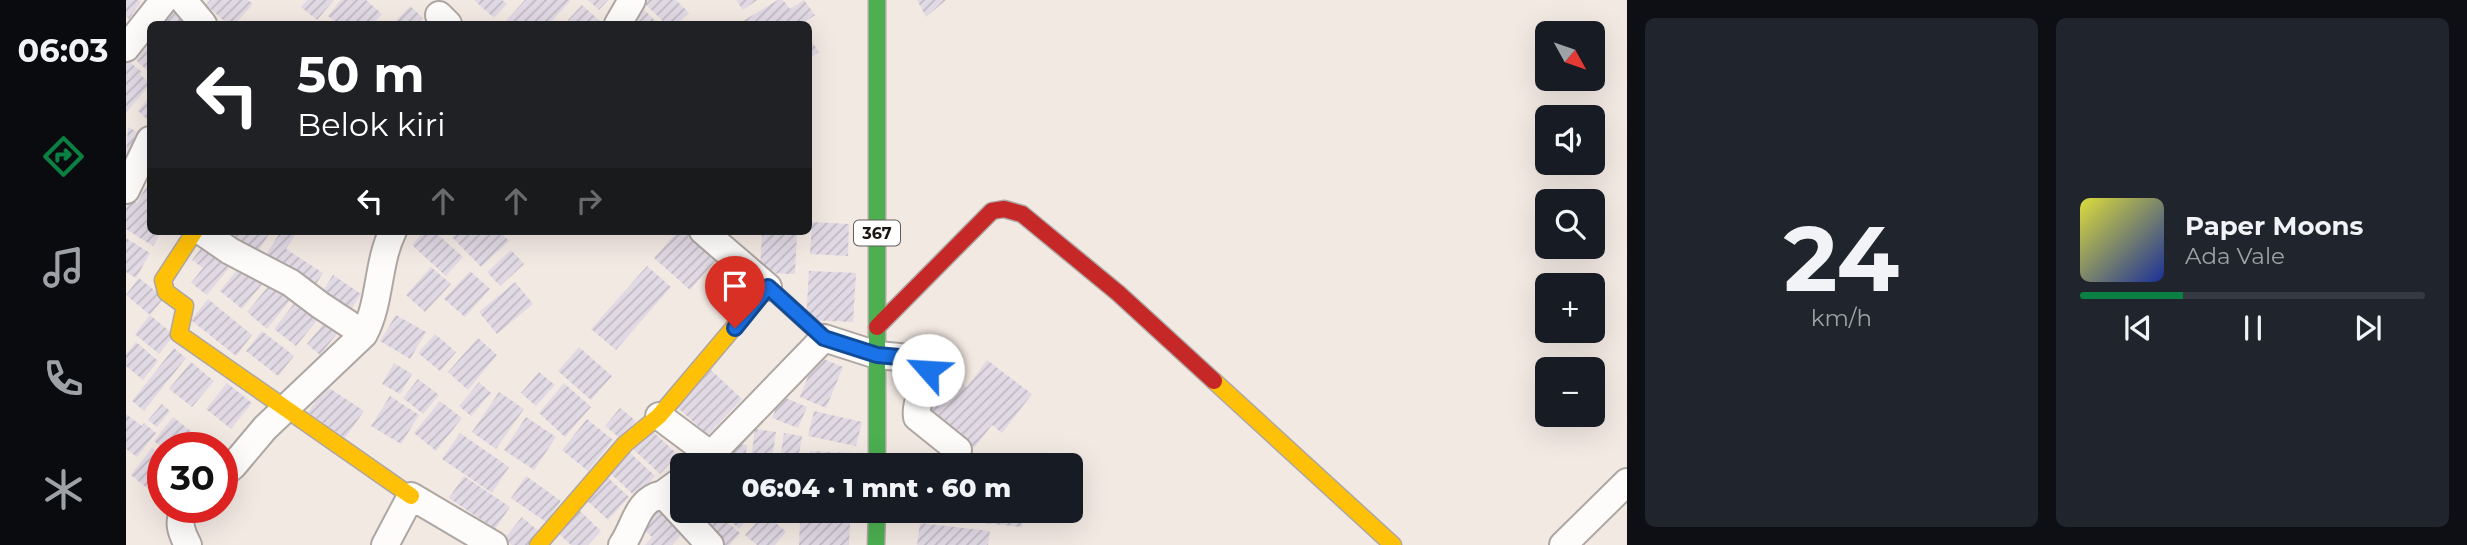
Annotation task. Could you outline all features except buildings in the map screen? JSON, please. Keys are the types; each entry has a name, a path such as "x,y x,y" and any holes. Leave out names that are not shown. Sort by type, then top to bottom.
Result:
{"street":[{"path":"147,21 164,0"},
{"path":"183,0 200,21"},
{"path":"620,21 632,0"},
{"name":"367","path":"877,0 877,453"},
{"path":"126,48 147,21"},
{"path":"126,190 147,146"},
{"path":"877,327 992,212 1000,208 1022,214 1118,293 1328,489 1393,545"},
{"path":"192,235 161,285 164,291 185,306 178,326 179,334 411,496 494,545"},
{"path":"207,235 230,251 291,283 364,334"},
{"path":"238,460 265,428 364,334 372,316 384,248 391,235"},
{"path":"708,235 824,338 877,355 921,359 926,362 928,370 916,408 917,417 958,450"},
{"path":"538,545 625,444 659,416 768,287"},
{"path":"713,453 824,338"},
{"path":"659,416 699,453"},
{"path":"1563,545 1627,482"},
{"path":"622,545 642,506 653,496 670,488"},
{"path":"385,545 411,496"},
{"path":"180,523 188,545"},
{"path":"696,523 710,545"},
{"path":"877,523 877,545"}],"traffic: fast":[{"path":"877,0 877,453"},
{"path":"876,545 877,523"}],"traffic: slow":[{"path":"192,235 163,280 166,292 185,306 179,334 411,496"},
{"path":"538,545 625,444 659,416 768,287 824,338"},
{"path":"1214,381 1393,545"}],"traffic: jam":[{"path":"877,327 992,211 1004,209 1022,214 1118,293 1214,381"}],"route":[{"path":"735,328 768,287 824,338 877,355 923,359 928,364 928,370"}]}
